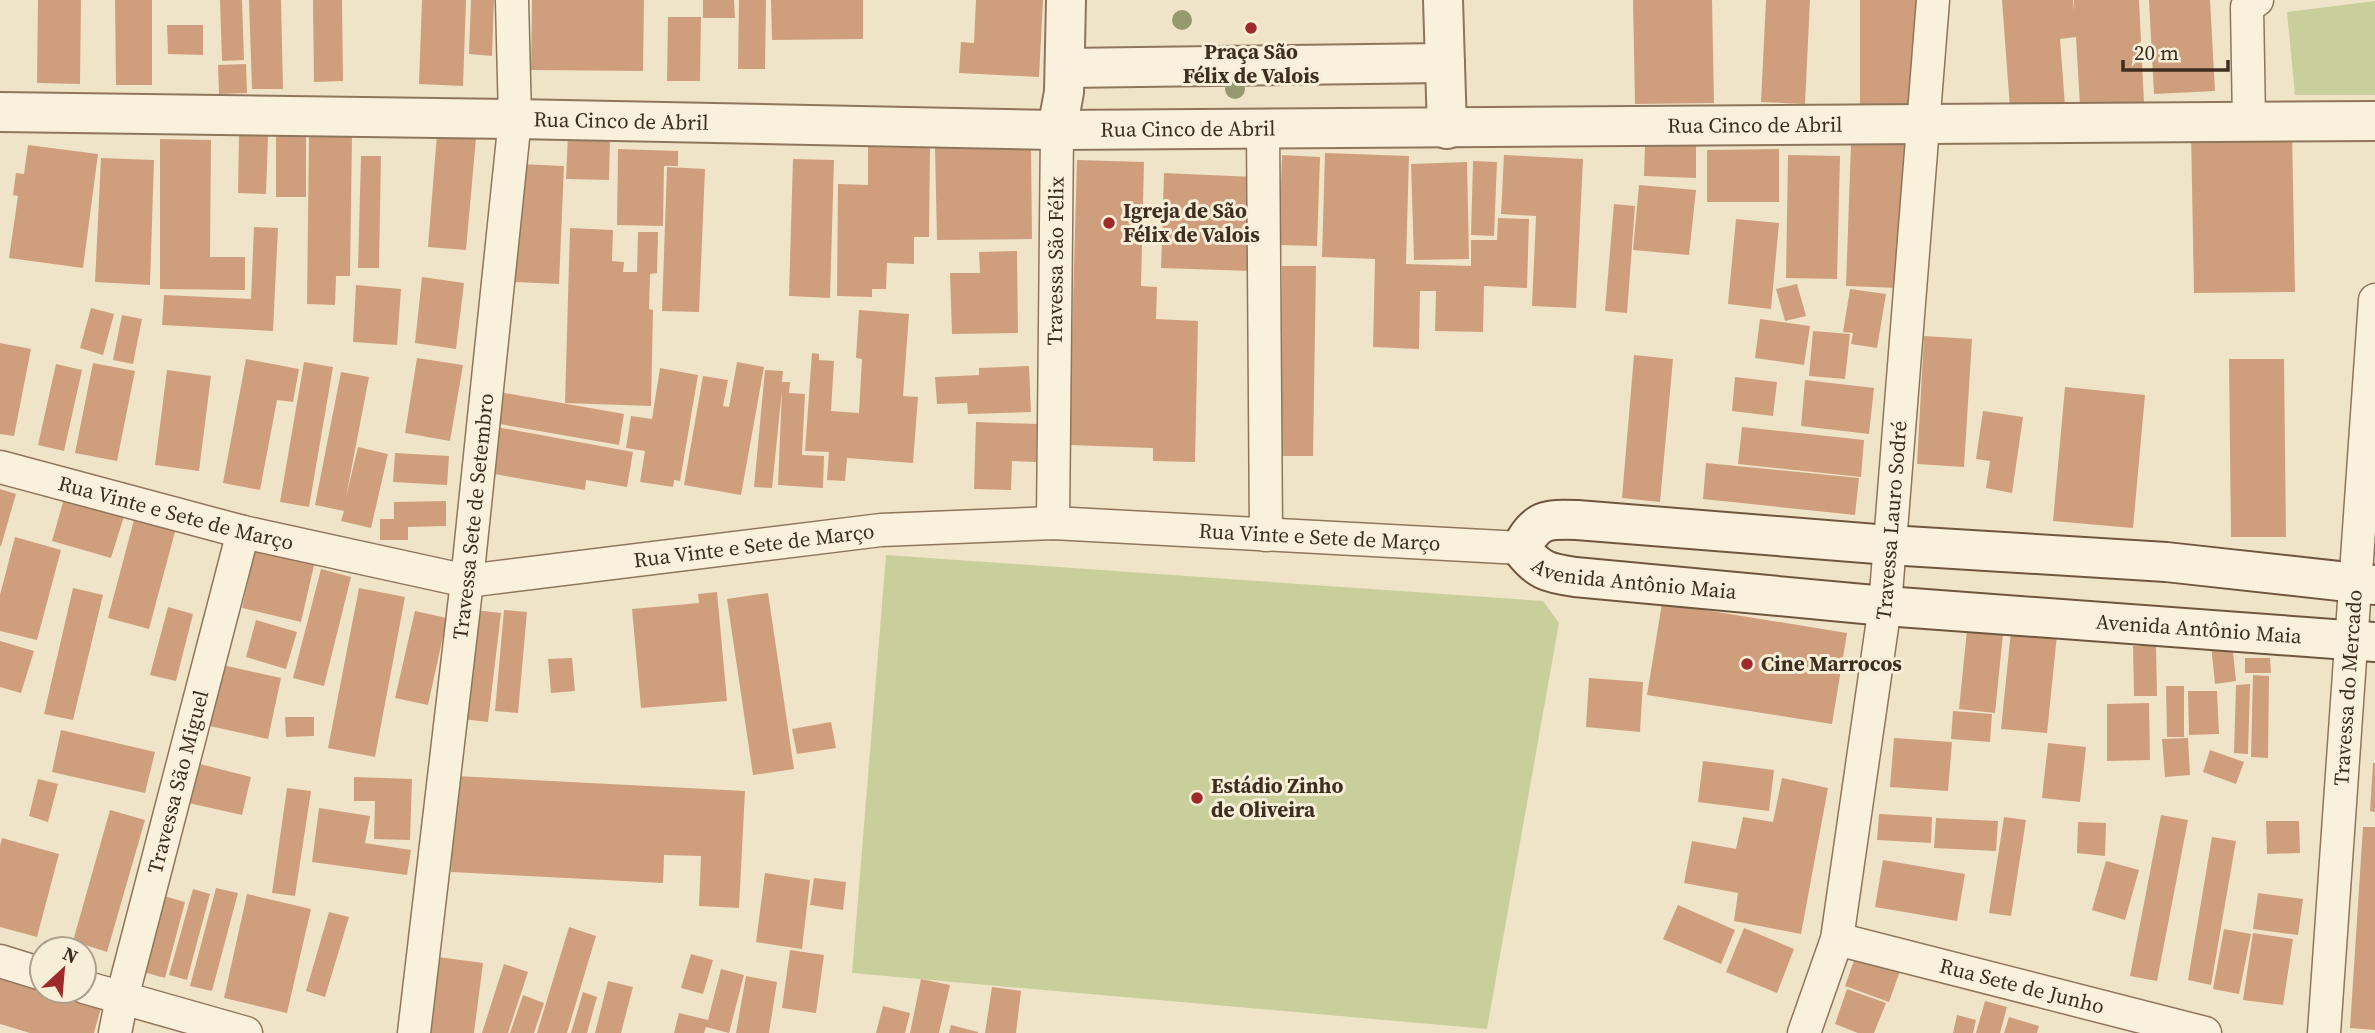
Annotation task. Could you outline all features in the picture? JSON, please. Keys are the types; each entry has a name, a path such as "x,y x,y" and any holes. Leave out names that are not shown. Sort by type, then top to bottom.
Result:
{"street":[{"name":"Travessa Sete de Setembro","path":"414,1033 467,581 515,119 512,0"},
{"name":"Travessa São Félix","path":"1053,523 1058,130 1064,92 1066,0"},
{"path":"1443,0 1447,129"},
{"name":"Travessa Lauro Sodré","path":"1804,1033 1837,940 1885,606 1933,0"},
{"path":"2249,121 2248,7 2257,0"},
{"path":"1065,68 1445,63"},
{"name":"Rua Cinco de Abril","path":"0,112 1058,130 2375,121"},
{"path":"1262,129 1266,535"},
{"name":"Travessa do Mercado","path":"2324,1033 2363,641 2375,300"},
{"name":"Rua Vinte e Sete de Março","path":"0,467 243,532 467,581 881,530 1053,523 1521,548"},
{"name":"Avenida Antônio Maia","path":"2363,641 1885,606 1574,577 1546,573 1531,562 1521,548 1530,531 1548,519 1577,520 1889,545 2166,562 2365,584"},
{"name":"Travessa São Miguel","path":"115,1033 243,532"},
{"name":"Rua Sete de Junho","path":"1837,940 2205,1033"},
{"path":"0,961 28,970"},
{"path":"98,991 246,1033"}],"green space":[{"path":"2375,1 2375,95 2295,95 2287,12"},
{"name":"Estádio Zinho de Oliveira","path":"886,555 1543,601 1559,623 1487,1029 852,973"}],"building":[{"path":"38,0 81,0 80,84 37,83"},
{"path":"115,0 152,0 152,85 116,85"},
{"path":"220,0 242,0 244,60 222,61"},
{"path":"249,0 281,0 283,89 252,89"},
{"path":"313,0 342,0 343,81 314,82"},
{"path":"422,0 466,0 463,86 419,84"},
{"path":"471,0 494,0 492,56 469,54"},
{"path":"532,0 644,0 643,71 531,70"},
{"path":"703,0 734,0 735,18 703,18"},
{"path":"739,0 766,0 765,69 738,69"},
{"path":"771,0 863,0 863,39 772,40"},
{"path":"976,0 1043,0 1039,77 959,73 961,42 974,43"},
{"path":"1633,0 1712,0 1714,103 1635,104"},
{"path":"1766,0 1810,0 1805,104 1761,102"},
{"path":"1860,0 1923,0 1924,108 1860,108"},
{"path":"2002,0 2073,0 2074,11 2074,0 2139,0 2144,103 2080,106 2076,37 2060,39 2065,106 2010,109"},
{"path":"2149,0 2210,0 2215,91 2154,94"},
{"path":"668,17 701,17 700,81 667,81"},
{"path":"167,25 203,25 203,55 168,54"},
{"path":"246,64 247,93 219,94 218,65"},
{"path":"2292,129 2295,292 2194,293 2191,131"},
{"path":"276,133 306,133 306,197 276,197"},
{"path":"437,134 476,138 466,250 428,247"},
{"path":"568,134 610,136 609,180 566,179"},
{"path":"239,135 268,136 266,194 238,193"},
{"path":"309,136 352,136 350,276 336,276 335,305 307,304"},
{"path":"160,139 211,140 210,257 245,257 245,290 160,289"},
{"path":"1851,143 1905,145 1899,288 1846,286"},
{"path":"1645,144 1696,146 1696,178 1644,176"},
{"path":"28,145 98,154 83,268 9,258 18,196 13,195 16,173 24,174"},
{"path":"868,147 930,148 929,237 914,237 914,264 887,263 886,289 872,289 872,297 837,296 838,184 868,185"},
{"path":"1031,147 1032,239 937,240 935,148"},
{"path":"618,149 678,151 678,166 664,166 663,226 617,225"},
{"path":"1779,149 1779,202 1707,202 1707,150"},
{"path":"1325,153 1409,156 1406,264 1471,266 1471,240 1497,240 1498,218 1529,219 1527,288 1484,286 1483,332 1435,331 1436,291 1420,291 1419,349 1373,347 1375,259 1322,257"},
{"path":"1282,155 1320,157 1317,246 1279,245"},
{"path":"1504,155 1583,159 1576,308 1532,306 1536,216 1501,214"},
{"path":"1788,155 1840,156 1837,279 1786,278"},
{"path":"361,156 381,156 379,268 358,268"},
{"path":"101,158 154,160 150,285 95,282"},
{"path":"793,159 834,160 830,298 789,296"},
{"path":"1077,160 1144,162 1141,286 1157,287 1156,319 1198,321 1195,462 1153,461 1153,448 1069,445"},
{"path":"1473,161 1497,162 1494,236 1471,235"},
{"path":"1467,162 1469,259 1414,260 1411,164"},
{"path":"519,164 564,166 559,284 515,282"},
{"path":"667,167 705,169 699,312 662,311"},
{"path":"1164,173 1254,177 1251,271 1161,268"},
{"path":"1639,185 1696,190 1689,255 1633,250"},
{"path":"1614,204 1635,206 1627,313 1605,311"},
{"path":"1736,219 1779,223 1771,309 1728,304"},
{"path":"254,227 278,228 273,331 162,325 164,295 251,299"},
{"path":"570,228 613,230 612,261 624,262 623,272 637,272 638,232 658,232 657,273 650,274 649,309 653,310 651,406 565,403"},
{"path":"1017,251 1018,333 952,334 950,273 980,273 979,252"},
{"path":"1282,266 1316,266 1313,456 1280,456"},
{"path":"422,277 464,283 456,349 415,343"},
{"path":"1797,284 1806,316 1785,321 1776,289"},
{"path":"356,285 401,289 397,345 353,342"},
{"path":"1850,289 1886,294 1877,348 1851,344 1853,333 1843,332"},
{"path":"91,308 114,314 103,355 80,348"},
{"path":"859,310 909,314 903,396 918,397 913,463 847,458 845,481 827,480 829,452 805,451 812,353 819,354 819,360 834,361 831,411 859,413 862,359 856,358"},
{"path":"122,315 142,319 133,364 113,360"},
{"path":"1760,319 1810,326 1804,365 1755,358"},
{"path":"1813,331 1850,334 1845,379 1809,376"},
{"path":"1924,336 1972,339 1964,467 1917,464"},
{"path":"0,343 31,349 14,436 0,434"},
{"path":"1634,355 1673,359 1660,502 1622,498"},
{"path":"417,358 463,365 450,441 405,433"},
{"path":"246,359 299,369 293,402 277,400 260,490 223,483"},
{"path":"2229,359 2284,359 2286,537 2231,537"},
{"path":"304,362 333,367 309,507 280,502"},
{"path":"737,362 764,367 741,495 684,485 703,376 728,380 723,406 729,407"},
{"path":"93,363 135,371 117,461 75,453"},
{"path":"56,364 82,370 64,451 38,445"},
{"path":"1029,366 1031,412 968,414 967,403 937,404 935,377 979,375 979,368"},
{"path":"660,368 698,375 680,481 674,480 673,487 640,482 645,451 626,448 631,416 652,419"},
{"path":"167,370 211,376 199,471 155,465"},
{"path":"765,370 783,371 782,382 790,382 789,393 805,394 802,455 824,456 823,488 778,485 782,390 772,488 754,487"},
{"path":"341,372 369,377 346,497 358,447 388,454 371,528 341,521 344,511 315,505"},
{"path":"1735,377 1777,382 1773,416 1732,411"},
{"path":"1805,380 1874,388 1869,434 1801,426"},
{"path":"2065,387 2145,395 2133,528 2053,521"},
{"path":"499,392 624,414 619,445 494,423"},
{"path":"1983,411 2023,417 2012,493 1986,488 1990,461 1976,459"},
{"path":"976,422 1037,424 1036,462 1012,461 1011,490 974,489"},
{"path":"491,426 633,452 627,487 586,480 585,490 483,472"},
{"path":"1742,427 1864,440 1861,477 1738,464"},
{"path":"395,453 449,456 447,485 393,482"},
{"path":"1706,463 1859,478 1855,515 1703,499"},
{"path":"0,489 16,494 1,546 0,546"},
{"path":"65,495 125,513 111,558 52,541"},
{"path":"446,501 446,526 408,527 408,540 380,540 380,519 394,519 394,502"},
{"path":"135,516 176,528 149,629 108,618"},
{"path":"15,537 61,550 37,640 0,631 0,595"},
{"path":"256,547 315,561 301,622 242,608"},
{"path":"321,569 351,577 324,686 293,678"},
{"path":"73,588 103,595 73,720 44,714"},
{"path":"359,588 405,597 375,757 328,748"},
{"path":"717,592 727,701 641,708 632,609 699,603 698,594"},
{"path":"768,593 794,769 753,775 727,599"},
{"name":"Cine Marrocos","path":"1662,603 1847,633 1832,724 1647,695"},
{"path":"168,607 193,614 176,681 150,675"},
{"path":"475,610 501,613 488,722 462,719"},
{"path":"504,610 527,612 518,713 495,711"},
{"path":"415,611 447,618 428,705 395,698"},
{"path":"256,620 297,632 286,669 246,657"},
{"path":"1967,630 2003,634 1995,713 1959,709"},
{"path":"2011,631 2057,635 2047,733 2001,729"},
{"path":"0,641 34,651 21,693 0,687"},
{"path":"2232,642 2236,681 2215,684 2211,645"},
{"path":"2133,646 2156,646 2157,696 2134,696"},
{"path":"572,658 575,691 551,693 548,659"},
{"path":"2245,658 2270,658 2271,673 2245,673"},
{"path":"218,664 281,678 268,739 205,725"},
{"path":"2253,675 2269,676 2268,758 2251,757"},
{"path":"1589,678 1643,682 1640,732 1586,727"},
{"path":"2250,684 2248,754 2234,753 2236,685"},
{"path":"2166,686 2184,686 2184,737 2167,737"},
{"path":"2188,691 2217,691 2219,734 2189,735"},
{"path":"2149,703 2150,760 2107,761 2107,704"},
{"path":"1953,711 1992,714 1990,742 1951,739"},
{"path":"285,717 314,717 314,736 286,737"},
{"path":"831,722 836,748 797,754 792,729"},
{"path":"61,730 155,752 145,793 52,772"},
{"path":"1894,738 1952,742 1948,791 1890,787"},
{"path":"2188,738 2190,775 2165,777 2162,739"},
{"path":"2048,743 2086,747 2080,802 2042,798"},
{"path":"2210,750 2244,762 2236,784 2203,772"},
{"path":"1703,761 1774,770 1769,811 1698,802"},
{"path":"192,762 251,777 242,815 184,802"},
{"path":"2375,763 2375,812 2370,811"},
{"path":"455,776 745,791 739,908 699,906 701,856 664,855 663,883 451,872"},
{"path":"354,777 412,779 410,840 374,839 375,801 354,801"},
{"path":"1782,778 1828,788 1801,934 1734,921 1738,893 1684,883 1692,841 1736,849 1743,817 1773,822"},
{"path":"38,779 58,784 48,822 29,816"},
{"path":"287,788 311,791 295,896 272,893"},
{"path":"319,808 370,816 365,843 411,850 407,875 312,862"},
{"path":"110,810 145,820 107,952 98,949 98,935 75,935"},
{"path":"1879,814 1932,817 1931,843 1877,840"},
{"path":"2161,815 2188,820 2157,981 2130,976"},
{"path":"2004,817 2026,820 2011,916 1989,913"},
{"path":"1936,818 1998,821 1996,851 1934,848"},
{"path":"2266,821 2299,821 2300,853 2267,854"},
{"path":"2078,822 2106,823 2105,856 2077,853"},
{"path":"2363,827 2375,827 2375,1030 2350,1028"},
{"path":"2212,837 2236,841 2211,985 2188,980"},
{"path":"2,838 59,854 38,935 0,927"},
{"path":"1883,860 1965,874 1957,921 1875,907"},
{"path":"2106,861 2139,870 2125,920 2092,910"},
{"path":"765,873 810,880 802,949 756,942"},
{"path":"814,878 846,882 843,910 810,905"},
{"path":"216,888 238,893 212,991 190,986"},
{"path":"193,889 210,894 187,980 169,975"},
{"path":"2258,893 2303,899 2298,935 2253,929"},
{"path":"157,894 185,902 165,978 136,970"},
{"path":"247,894 311,909 287,1013 224,998"},
{"path":"1678,905 1735,930 1721,964 1663,939"},
{"path":"329,912 349,917 325,997 306,991"},
{"path":"569,927 596,936 567,1033 537,1033"},
{"path":"1744,928 1794,949 1777,993 1726,972"},
{"path":"2224,929 2251,934 2239,994 2213,989"},
{"path":"2253,933 2293,939 2283,1005 2243,1000"},
{"path":"790,950 824,955 816,1013 782,1008"},
{"path":"691,954 713,960 703,994 681,988"},
{"path":"1856,955 1900,971 1889,1002 1845,986"},
{"path":"438,957 483,963 474,1033 428,1033"},
{"path":"504,964 528,972 508,1033 482,1033"},
{"path":"721,969 744,975 729,1033 706,1027 704,1033 674,1033 679,1013 708,1020"},
{"path":"0,975 28,982 28,1005 102,1004 94,1033 30,1033 0,1024"},
{"path":"746,976 777,982 769,1033 736,1033"},
{"path":"921,979 950,985 939,1033 910,1033"},
{"path":"608,981 633,987 621,1033 595,1033"},
{"path":"992,987 1021,991 1016,1033 985,1033"},
{"path":"1847,989 1886,1003 1874,1033 1858,1033 1835,1024"},
{"path":"583,992 597,997 587,1033 571,1033"},
{"path":"523,995 544,1003 534,1033 510,1033"},
{"path":"1985,1001 2007,1007 2000,1033 1976,1033"},
{"path":"883,1006 910,1013 905,1033 876,1033"},
{"path":"1957,1015 1976,1020 1973,1033 1953,1033"},
{"path":"2009,1017 2039,1026 2037,1033 2004,1033"},
{"path":"951,1025 978,1032 978,1033 949,1033"}],"place":[{"name":"Praça São Félix de Valois","path":"1251,28"},
{"name":"Igreja de São Félix de Valois","path":"1109,223"},
{"name":"Cine Marrocos","path":"1747,664"},
{"name":"Estádio Zinho de Oliveira","path":"1197,798"}]}
